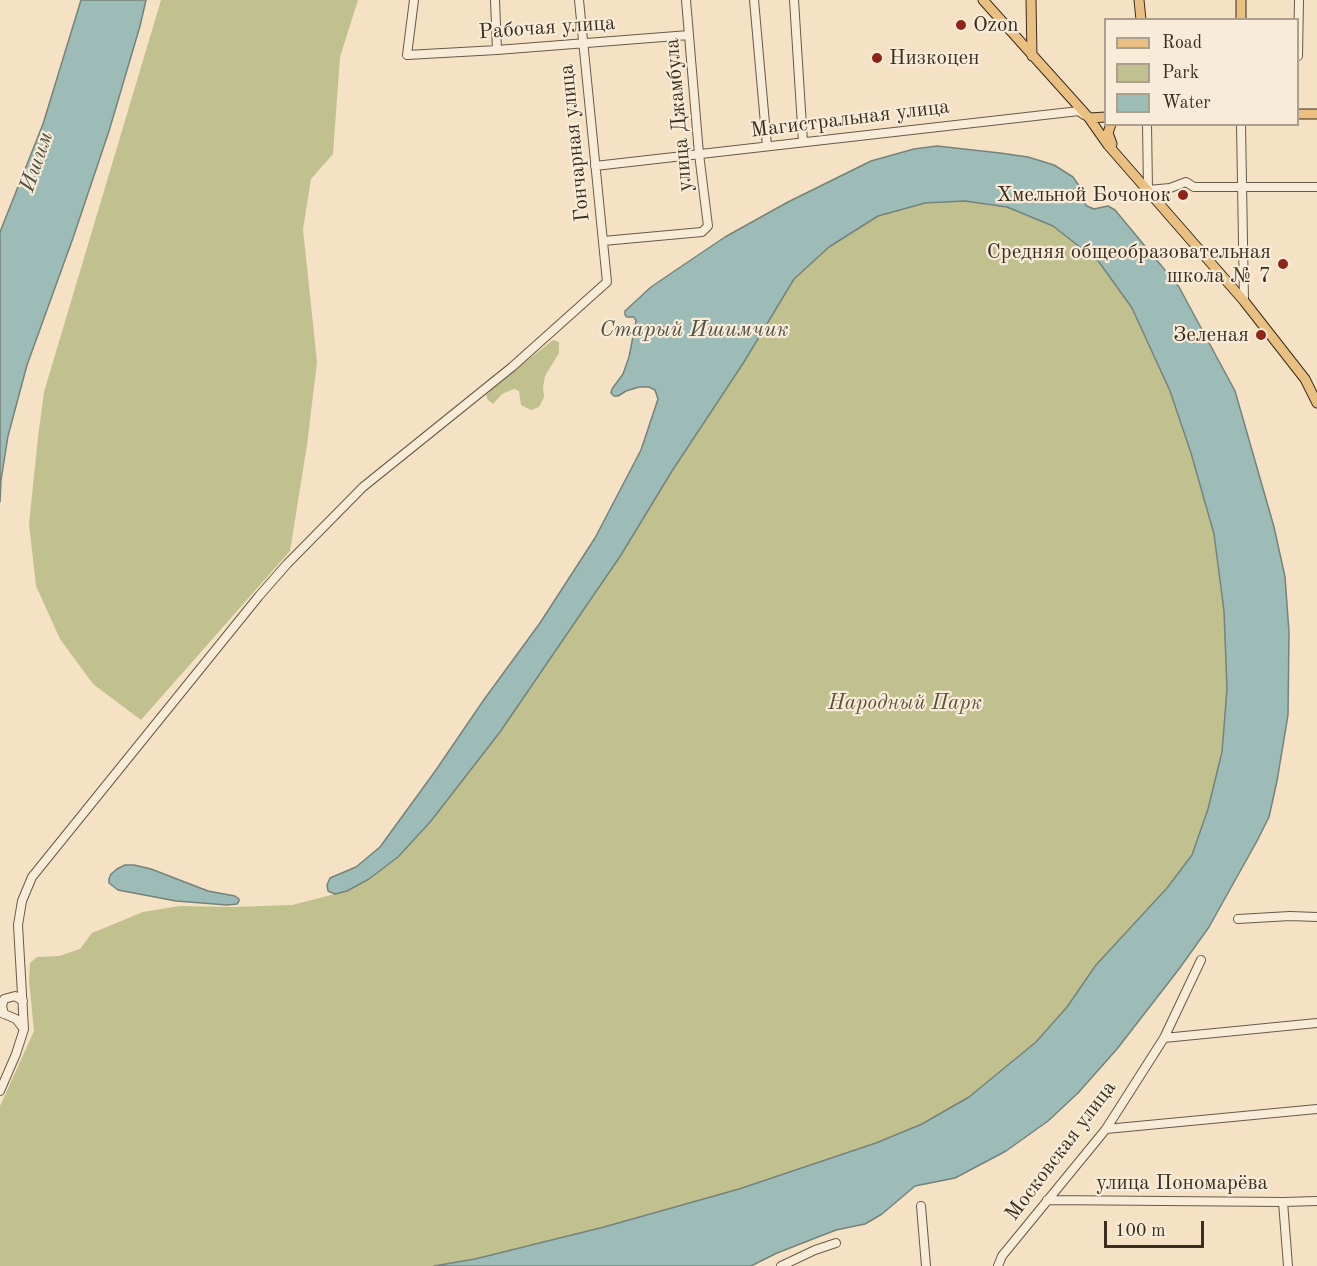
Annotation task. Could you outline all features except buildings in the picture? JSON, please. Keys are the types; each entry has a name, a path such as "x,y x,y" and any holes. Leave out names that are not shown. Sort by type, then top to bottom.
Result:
{"main road":[{"path":"983,0 1089,118 1115,152 1244,301 1305,379 1317,404"},
{"path":"1031,0 1032,56"},
{"path":"1139,0 1141,18"},
{"path":"1241,0 1241,18"},
{"path":"1299,114 1317,114"},
{"name":"Магистральная улица","path":"1089,118 1104,117"},
{"path":"1110,126 1108,133 1115,152"}],"street":[{"name":"Рабочая улица","path":"414,0 407,55 689,35"},
{"path":"495,0 497,50"},
{"name":"Гончарная улица","path":"23,1001 18,925 22,901 28,885 121,765 259,596 287,564 363,487 512,367 607,282 579,0"},
{"name":"улица Джамбула","path":"603,241 702,232 708,226 699,154 686,0"},
{"path":"754,0 767,146"},
{"path":"794,0 802,142"},
{"path":"1299,0 1299,18"},
{"name":"Магистральная улица","path":"595,166 1079,111 1089,118"},
{"path":"1147,126 1148,190 1170,188 1186,182 1194,186 1241,188 1317,187"},
{"path":"1241,126 1244,301"},
{"path":"1238,919 1317,916"},
{"name":"Московская улица","path":"998,1266 1002,1256 1106,1128 1164,1038 1201,960"},
{"path":"0,1090 24,1029 23,1001 15,996 4,999 2,1013 16,1019 24,1029"},
{"path":"1164,1038 1317,1023"},
{"path":"1106,1128 1317,1109"},
{"name":"улица Пономарёва","path":"1047,1200 1317,1201"},
{"path":"1283,1202 1288,1266"},
{"path":"921,1206 926,1266"},
{"path":"781,1266 836,1242"}],"green space":[{"path":"161,0 358,0 340,57 333,154 311,179 303,229 317,362 307,445 290,551 141,720 93,684 60,639 36,586 29,524 44,392"},
{"name":"Народный Парк","path":"965,201 1007,207 1053,226 1099,262 1132,308 1170,391 1191,453 1214,534 1224,611 1227,689 1222,752 1208,809 1192,855 1167,888 1096,965 1067,1007 1036,1042 969,1097 922,1124 876,1143 739,1189 604,1227 475,1259 434,1266 0,1266 0,1106 34,1031 29,980 30,963 37,957 59,956 80,949 92,933 143,912 180,906 292,905 347,891 398,857 431,821 500,732 621,555 794,279 829,247 878,216 925,203"},
{"path":"553,340 559,342 559,353 545,376 544,397 539,407 531,410 521,405 519,391 514,389 502,394 493,404 488,400 486,395 501,381"}],"water":[{"name":"Ишим","path":"81,0 146,0 109,131 27,365 8,436 0,502 0,232 43,124"},
{"name":"Старый Ишимчик","path":"937,146 1028,157 1054,165 1073,177 1080,187 1081,199 1087,206 1094,209 1108,206 1115,210 1179,287 1235,391 1274,527 1285,577 1289,632 1288,715 1269,817 1209,927 1117,1049 1078,1093 1048,1121 1006,1151 955,1178 915,1186 882,1214 865,1224 836,1230 777,1253 751,1266 434,1266 475,1259 604,1227 739,1189 876,1143 922,1124 969,1097 1036,1042 1067,1007 1096,965 1167,888 1192,855 1208,809 1222,752 1227,689 1224,611 1214,534 1191,453 1170,391 1132,308 1099,262 1053,226 1007,207 965,201 925,203 878,216 829,247 794,279 621,555 500,732 431,821 398,857 369,879 347,891 335,894 328,891 327,885 330,878 356,867 380,847 436,770 540,623 595,538 641,450 658,399 655,390 649,387 639,387 618,396 611,393 623,374 629,357 636,321 634,317 627,317 625,311 651,287 725,237 788,202 871,161 914,149"},
{"path":"125,865 151,869 208,891 235,896 239,901 237,904 227,905 176,901 118,890 109,883 109,879 111,874"}],"place":[{"name":"Ozon","path":"961,25"},
{"name":"Низкоцен","path":"877,58"},
{"name":"Хмельной Бочонок","path":"1183,195"},
{"name":"Средняя общеобразовательная школа № 7","path":"1283,264"},
{"name":"Зеленая","path":"1261,335"}]}
